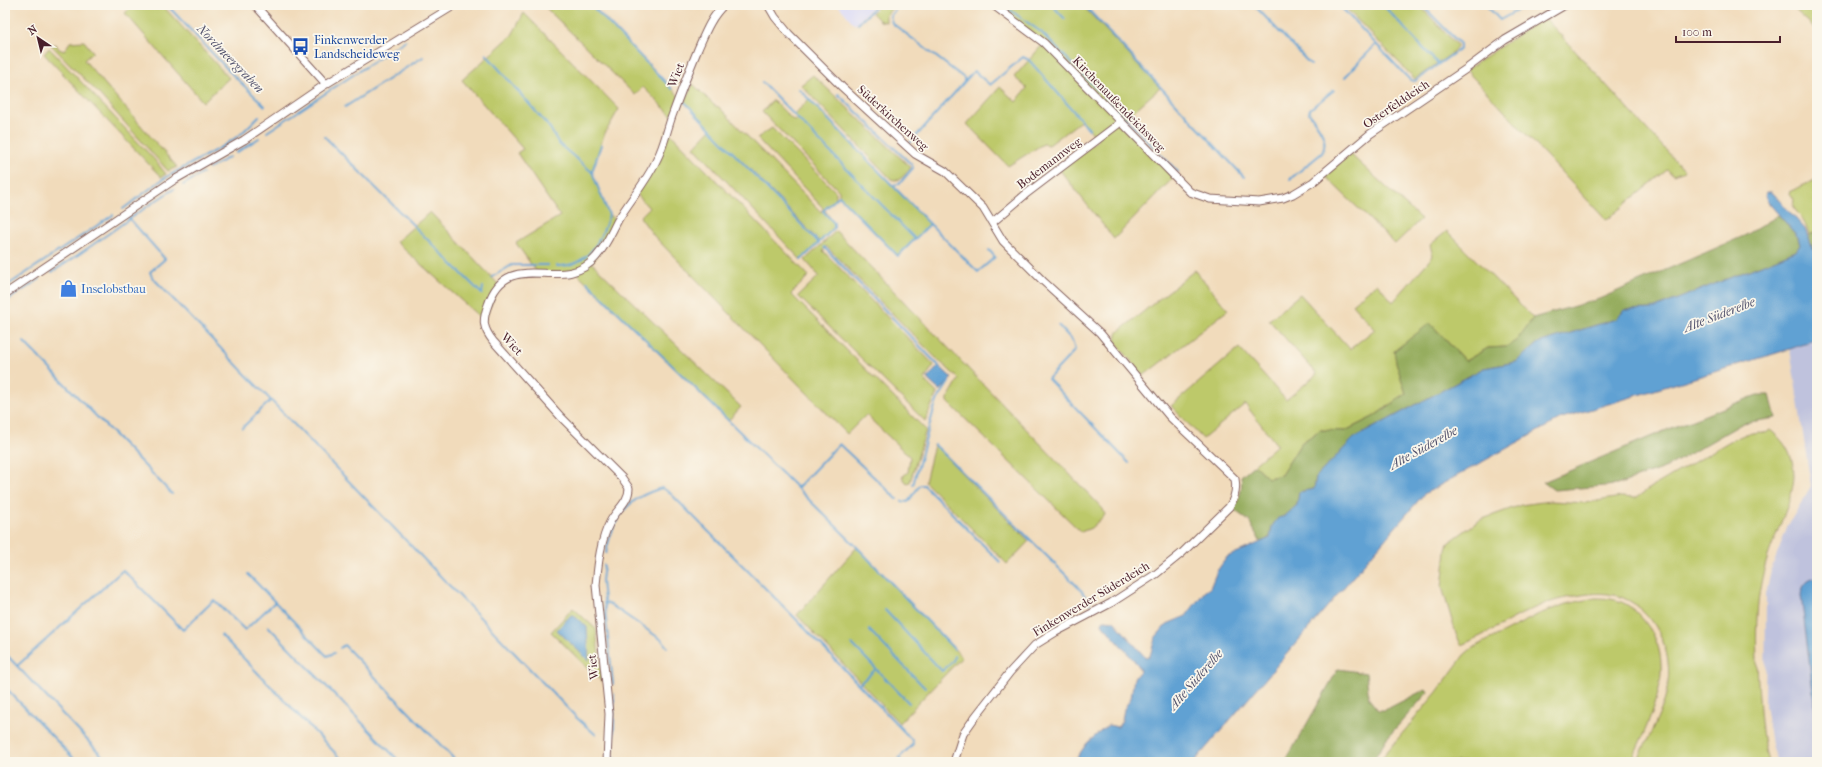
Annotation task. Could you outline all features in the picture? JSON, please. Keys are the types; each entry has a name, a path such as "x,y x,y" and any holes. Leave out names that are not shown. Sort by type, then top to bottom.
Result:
{"street":[{"path":"257,5 326,84"},
{"path":"5,294 174,180 244,140 326,84 455,5"},
{"name":"Wiet","path":"607,762 609,714 596,586 605,535 610,522 627,499 629,488 622,478 562,417 493,341 485,331 484,321 493,293 505,279 517,274 576,272 591,263 603,249 617,221 658,159 679,96 705,33 714,16 724,5"},
{"name":"Süderkirchenweg","path":"768,5 780,23 826,72 915,154 942,168 949,174 983,208 993,222 1003,241 1109,342"},
{"name":"Kirchenaußendeichsweg","path":"993,5 1044,43 1190,192 1210,199 1236,201"},
{"name":"Osterfelddeich","path":"1236,201 1271,200 1293,194 1313,182 1370,134 1466,70 1506,40 1565,5"},
{"name":"Bodemannweg","path":"993,222 1026,194 1121,122"},
{"name":"Finkenwerder Süderdeich","path":"954,762 963,734 1010,672 1030,650 1045,638 1111,603 1156,574 1182,553 1222,515 1229,507 1235,496 1235,479 1170,417 1109,342"}],"shaded area":[{"path":"838,5 874,5 855,25"},
{"path":"1817,340 1817,578 1803,586 1801,595 1817,725 1817,762 1777,762 1771,745 1765,705 1766,595 1771,570 1787,527 1811,486 1790,349"}],"green space":[{"path":"128,5 162,5 229,78 203,102 125,13 130,8"},
{"path":"543,5 592,5 679,96 672,116 643,87 635,95"},
{"path":"880,5 895,5 886,15 886,22 880,21 872,13"},
{"path":"993,5 1082,5 1160,88 1121,122 1174,177 1114,239 1059,169 1098,140 1082,120 1049,145 1043,144 1008,166 967,124 1000,87 1016,102 1027,88 1014,77 1044,43"},
{"path":"1343,5 1419,5 1458,46 1451,54 1415,79"},
{"path":"1790,5 1817,5 1817,30"},
{"path":"524,13 619,109 604,135 592,172 609,215 617,221 592,263 741,407 728,421 576,272 538,274 516,243 560,216 517,153 523,149 462,80 512,35"},
{"path":"1544,17 1685,171 1673,175 1667,170 1606,220 1466,70"},
{"path":"84,41 93,52 84,60 177,167 168,171 99,94 51,45 56,44 59,49 64,51 70,42"},
{"path":"49,48 154,159 166,174 161,177 44,54"},
{"path":"813,75 909,166 910,169 902,178 897,180 891,179 801,85"},
{"path":"693,84 715,106 719,107 821,212 823,208 757,138 772,128 836,192 836,198 824,209 834,223 834,228 820,242 741,160 819,243 801,260 694,147 711,129 685,102"},
{"path":"809,99 930,224 898,256 839,196 839,191 762,112 773,100 794,121 798,119 794,115"},
{"path":"667,130 809,276 791,294 926,430 910,482 907,483 902,477 908,472 910,457 866,415 847,434 654,236 640,217 649,208 636,193 658,159"},
{"path":"1350,154 1421,219 1395,244 1325,176"},
{"path":"1817,179 1817,232 1809,235 1804,221 1793,207 1794,199 1789,192"},
{"path":"430,212 499,285 484,321 396,242"},
{"path":"1779,215 1798,237 1800,245 1796,251 1653,309 1625,310 1616,319 1538,343 1516,362 1484,368 1354,438 1316,477 1314,489 1299,492 1299,497 1294,509 1275,523 1270,537 1261,543 1249,521 1233,509 1242,485 1241,476 1254,465 1268,478 1281,475 1301,443 1320,430 1345,431 1373,417 1406,394 1394,351 1430,323 1465,361 1488,348 1506,347 1517,340 1533,318 1599,299 1746,235"},
{"path":"836,231 1103,509 1105,515 1091,528 1081,532 948,402 948,398 959,379 935,357 826,246 823,251 934,365 925,378 926,382 937,393 925,421 798,296 819,276 805,260"},
{"path":"1447,231 1533,318 1518,340 1506,347 1488,348 1465,361 1430,323 1396,362 1406,393 1373,417 1345,431 1320,430 1301,443 1281,475 1268,478 1254,465 1277,445 1245,404 1203,439 1171,406 1239,348 1286,400 1317,374 1269,320 1300,294 1350,349 1375,329 1352,304 1377,283 1393,302 1433,256 1430,245"},
{"path":"1817,232 1817,251 1813,249 1809,241 1809,235"},
{"path":"1195,270 1228,310 1143,376 1115,341 1118,332"},
{"path":"1757,395 1770,395 1776,418 1743,423 1667,467 1617,485 1554,490 1543,482 1669,429"},
{"path":"1770,430 1780,439 1788,450 1794,469 1794,476 1787,508 1769,553 1759,593 1756,638 1758,683 1762,733 1768,762 1637,762 1656,723 1663,703 1668,683 1669,668 1662,639 1655,626 1646,614 1623,598 1608,594 1589,594 1557,600 1532,609 1461,645 1456,634 1442,587 1446,550 1448,543 1480,520 1521,505 1550,501 1585,503 1621,497 1636,498 1730,441 1746,434 1760,432 1766,433"},
{"path":"934,445 1029,541 1007,564 925,482"},
{"path":"857,547 962,657 899,723 797,615"},
{"path":"1595,598 1611,599 1623,603 1634,610 1645,622 1655,639 1660,656 1661,674 1658,692 1653,710 1631,762 1380,762 1437,692 1464,655 1471,649 1539,614 1566,604"},
{"path":"573,608 596,629 602,682 551,632"},
{"path":"1338,669 1366,673 1369,699 1378,710 1385,710 1426,689 1428,692 1386,739 1372,762 1285,762"}],"water":[{"name":"Alte Süderelbe","path":"1767,192 1772,192 1805,229 1813,249 1817,251 1817,339 1790,349 1562,418 1424,494 1194,762 1074,762 1087,743 1108,725 1118,727 1122,720 1124,709 1131,698 1134,678 1140,671 1138,665 1102,624 1104,620 1114,621 1145,657 1150,656 1155,638 1167,624 1186,616 1205,591 1210,588 1217,571 1227,557 1270,538 1272,526 1278,518 1285,516 1297,505 1299,492 1314,489 1316,477 1354,438 1484,368 1516,362 1538,343 1616,319 1625,310 1653,309 1796,251 1800,245 1798,237 1767,201 1765,195"},
{"path":"939,366 952,378 941,390 939,390 928,380 928,377"},
{"path":"1817,578 1817,725 1801,595 1806,584 1810,580"},
{"path":"572,614 587,627 589,661 557,630"}],"waterway":[{"name":"Nordmeergraben","path":"167,5 233,75 265,106"},
{"path":"591,5 672,89"},
{"path":"858,24 877,5"},
{"path":"899,5 890,16 892,23 964,78 964,81"},
{"path":"1003,5 1041,32 1178,172"},
{"path":"1052,5 1065,19"},
{"path":"1084,5 1244,177"},
{"path":"1254,5 1311,65"},
{"path":"1339,5 1410,80 1415,81 1460,49 1460,44 1422,5"},
{"path":"1383,5 1438,64"},
{"path":"1486,5 1500,20 1527,5"},
{"path":"267,132 406,40"},
{"path":"1345,77 1376,44"},
{"path":"486,54 550,128 559,144 592,172"},
{"path":"345,107 423,57"},
{"path":"910,143 974,71 990,85 1023,57 1029,60 1089,129"},
{"path":"762,82 915,239"},
{"path":"799,89 930,224"},
{"path":"1290,179 1322,153 1324,147 1324,137 1309,113 1310,109 1334,90"},
{"path":"838,94 912,165 913,168 900,183 893,186"},
{"path":"682,99 819,243"},
{"path":"123,209 163,179 225,145 241,134 259,116"},
{"path":"325,137 482,294 483,287"},
{"path":"236,153 259,138"},
{"path":"557,266 568,265 585,257 592,251 606,225 609,215 592,172 601,145"},
{"path":"209,169 229,157"},
{"path":"183,185 203,173"},
{"path":"52,272 174,189"},
{"path":"801,260 834,228 834,223 823,211 839,196 898,256 930,224 978,272 995,257 989,250"},
{"path":"5,287 113,215"},
{"path":"129,218 165,259 150,272 152,277 577,718 595,734"},
{"path":"824,247 939,366"},
{"path":"492,277 512,265 548,265"},
{"path":"5,302 40,279"},
{"path":"587,282 797,488"},
{"path":"1058,325 1072,340 1075,350 1048,379 1129,463"},
{"path":"24,342 172,494"},
{"path":"913,485 934,409 938,399 949,382"},
{"path":"242,428 270,401"},
{"path":"897,499 839,444 797,488 857,547 954,649"},
{"path":"935,445 1081,590 1090,604"},
{"path":"902,501 908,502 920,485 924,485 1000,562"},
{"path":"606,553 613,529 618,519 631,503 639,497 662,488 669,492 793,616 912,740 913,744 899,758 902,762"},
{"path":"604,565 602,581 613,684"},
{"path":"5,653 17,666 123,570 183,630 214,600 245,630 275,602"},
{"path":"248,574 327,656 334,653"},
{"path":"604,603 611,605 662,640 667,647"},
{"path":"885,610 942,671 953,661 954,656"},
{"path":"268,626 400,762"},
{"path":"869,630 925,688"},
{"path":"221,635 344,762"},
{"path":"852,644 876,669"},
{"path":"340,648 344,645 457,762"},
{"path":"17,666 108,762"},
{"path":"859,684 876,669 909,703"},
{"path":"5,687 77,762"},
{"path":"612,762 614,742 614,694"},
{"path":"612,757 621,762"}],"place":[{"name":"Finkenwerder Landscheideweg","path":"301,47"},
{"name":"Inselobstbau","path":"68,289"}]}
